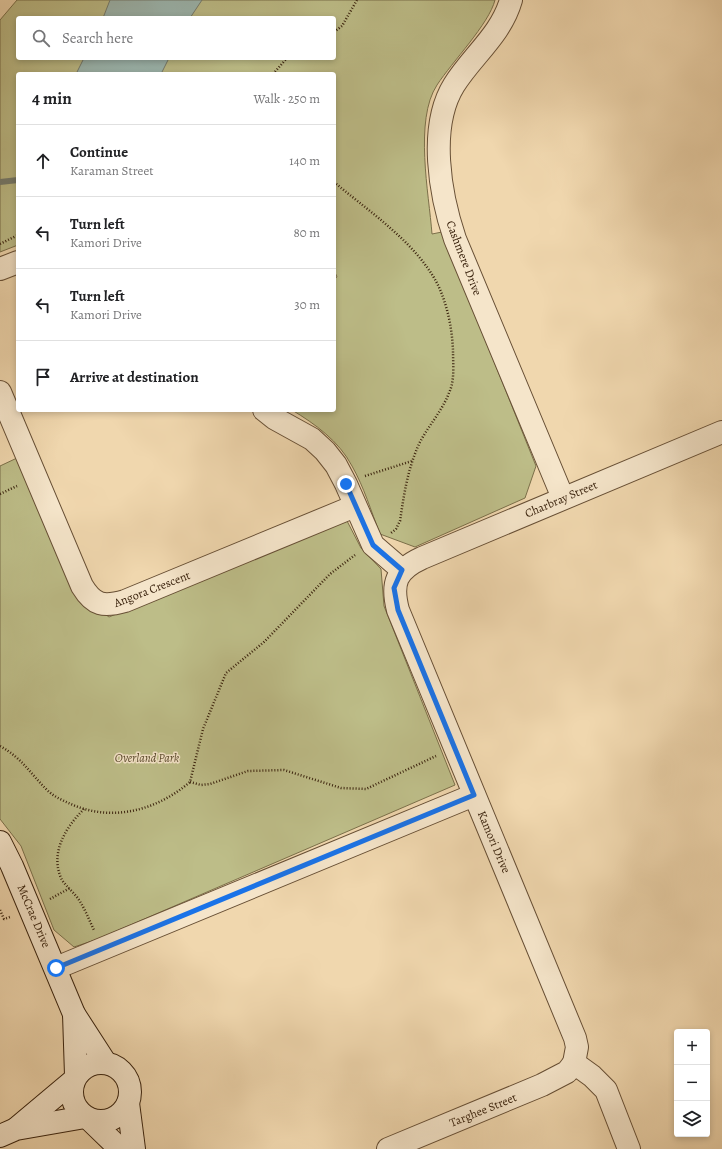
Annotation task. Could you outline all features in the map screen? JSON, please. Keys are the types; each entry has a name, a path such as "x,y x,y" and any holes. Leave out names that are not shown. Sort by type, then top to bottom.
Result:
{"street":[{"name":"Cashmere Drive","path":"511,0 497,31 454,85 447,99 441,118 439,151 445,208 455,239 563,498"},
{"path":"0,269 16,263"},
{"name":"Angora Crescent","path":"0,392 82,586 93,601 102,604 112,605 125,601 355,506"},
{"path":"266,412 274,418 312,439 336,465 373,545 402,570"},
{"name":"Charbray Street","path":"402,570 422,558 722,432"},
{"name":"Kamori Drive","path":"402,570 394,588 398,610 575,1038 577,1047 574,1063"},
{"path":"56,968 474,795"},
{"name":"McCrae Drive","path":"0,842 12,866 56,968 74,1014 106,1062"},
{"name":"McCrae Drive","path":"74,1014 75,1078"},
{"path":"8,1132 89,1065 106,1062 116,1066 124,1073 129,1082 130,1092 128,1103 134,1149"},
{"path":"574,1063 592,1076 606,1090 629,1149"},
{"name":"Targhee Street","path":"388,1149 542,1085 567,1072 574,1063"},
{"path":"75,1078 71,1091 77,1110 120,1149"},
{"path":"8,1132 87,1118 108,1120 116,1117 128,1103"}],"path":[{"path":"336,30 342,26 357,0"},
{"path":"275,72 285,60"},
{"path":"0,244 16,236"},
{"path":"346,484 390,467 412,461"},
{"path":"190,782 201,785 210,784 248,771 284,770 341,788 366,789 454,746"},
{"path":"84,810 71,822 61,841 57,857 62,880 78,899 103,949"}],"green space":[{"path":"17,0 495,0 486,20 437,85 430,100 426,117 426,179 432,234 442,232 536,466 525,498 415,547 380,534 360,482 347,457 326,434 295,412 336,412 336,72 16,72 16,246 0,252 0,20"},
{"name":"Overland Park","path":"17,458 74,592 109,617 346,519 361,548 381,569 384,606 455,785 98,939 74,947 54,930 21,846 0,819 0,466"}],"water":[{"path":"110,0 202,0 191,16 104,16"},
{"path":"83,60 168,60 162,72 77,72"}],"waterway":[{"path":"0,182 16,180"}],"route":[{"path":"56,968 474,795 398,610 394,588 402,570 379,552 373,545 346,484"}]}
